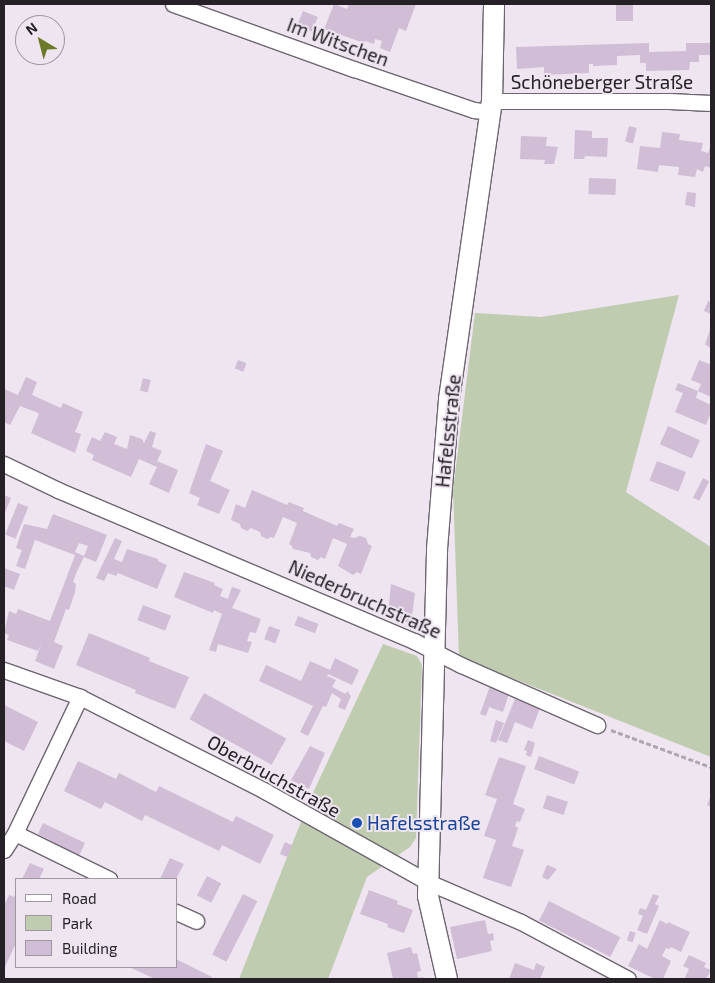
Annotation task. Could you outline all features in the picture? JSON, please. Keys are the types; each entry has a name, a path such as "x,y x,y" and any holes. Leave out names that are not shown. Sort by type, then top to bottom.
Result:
{"main road":[{"name":"Hafelsstraße","path":"447,979 428,896 437,549 449,399 492,107 494,4"}],"street":[{"name":"Im Witschen","path":"173,4 474,110 492,107"},
{"name":"Schöneberger Straße","path":"492,107 669,101 711,103"},
{"name":"Niederbruchstraße","path":"4,464 58,490 435,651 597,725"},
{"name":"Oberbruchstraße","path":"4,670 80,697 264,791 428,882 521,922 628,979"},
{"path":"4,850 15,833 80,697"},
{"path":"15,833 107,878"},
{"path":"178,913 196,921"}],"path":[{"path":"597,725 711,767"}],"green space":[{"path":"679,295 626,492 711,547 711,757 459,657 453,490 475,313 541,317"},
{"path":"383,644 417,656 422,665 416,838 410,847 367,877 328,979 239,979 310,799"}],"building":[{"path":"334,4 347,9 349,4 416,4 406,31 399,28 390,52 380,48 382,41 375,39 374,44 365,41 364,43 324,29"},
{"path":"616,4 633,4 633,21 616,21"},
{"path":"303,11 318,17 312,32 297,26"},
{"path":"649,43 649,52 686,51 686,43 711,43 711,55 699,55 699,62 690,62 689,70 646,71 646,63 640,63 640,55 617,56 617,65 593,66 593,64 589,64 589,73 544,75 544,67 517,69 516,47"},
{"path":"629,126 637,128 633,143 625,142"},
{"path":"575,130 592,131 592,138 608,138 607,157 585,156 584,159 574,159"},
{"path":"662,132 680,134 679,140 703,143 701,151 708,153 711,144 711,168 705,166 703,172 697,169 695,177 678,175 679,167 659,165 658,172 637,169 640,146 660,148"},
{"path":"521,136 547,137 546,146 558,147 554,164 544,164 545,160 520,159"},
{"path":"589,178 616,179 615,195 588,194"},
{"path":"687,192 696,193 695,207 685,205"},
{"path":"708,301 711,302 711,314 704,311"},
{"path":"711,326 711,348 705,345"},
{"path":"238,360 246,363 243,372 235,368"},
{"path":"699,360 709,364 711,362 711,397 698,391 701,384 691,380"},
{"path":"26,377 37,382 32,395 61,408 63,403 83,412 75,432 81,434 75,453 31,433 39,414 36,412 20,406 10,425 4,422 4,389 18,395"},
{"path":"143,378 151,380 148,393 140,391"},
{"path":"678,383 698,391 696,398 711,405 711,412 706,425 675,412 683,393 675,390"},
{"path":"668,426 700,440 692,459 660,444"},
{"path":"150,431 156,433 152,447 162,451 157,461 178,470 169,493 149,484 157,467 139,459 131,477 92,460 94,455 86,451 92,437 100,441 105,432 117,437 114,444 127,449 130,435 142,439 144,443"},
{"path":"206,444 223,451 210,481 230,490 219,514 197,505 200,498 189,493"},
{"path":"657,461 686,472 678,492 649,481"},
{"path":"703,478 709,481 699,501 693,498"},
{"path":"252,490 287,505 289,502 304,508 303,511 337,526 339,523 354,529 350,537 360,536 366,538 368,544 372,546 361,574 357,572 353,575 338,566 347,544 333,538 325,559 321,557 318,560 311,557 310,553 293,549 289,544 297,523 283,517 274,538 267,539 261,536 260,532 251,528 247,531 241,528 240,524 231,520 236,504 245,508"},
{"path":"4,495 11,498 4,515"},
{"path":"18,503 28,507 15,539 5,535"},
{"path":"53,514 107,535 96,562 84,557 77,571 73,582 76,584 75,592 69,610 66,609 54,642 63,646 54,669 35,661 42,642 38,651 7,640 9,635 4,633 9,611 16,614 18,609 50,621 75,555 35,540 25,569 16,566 22,550 16,548 24,524 47,529","holes":["79,543 88,546 84,556 75,552"]},
{"path":"115,538 122,541 114,559 122,562 127,549 158,559 158,561 167,565 157,589 118,573 116,576 108,573 104,581 96,578"},
{"path":"4,568 20,574 14,590 4,586"},
{"path":"184,572 215,583 214,585 223,589 220,596 228,599 232,587 241,590 232,608 261,619 256,633 250,632 247,641 252,642 248,653 218,644 216,652 209,650 222,614 214,610 213,613 174,597"},
{"path":"391,584 415,593 411,624 388,615"},
{"path":"143,605 171,616 165,631 137,620"},
{"path":"298,616 319,624 315,633 294,625"},
{"path":"269,626 280,630 275,643 264,639"},
{"path":"89,633 148,657 150,658 149,661 189,677 175,709 135,693 136,690 76,665"},
{"path":"335,658 359,670 352,685 328,674 327,676 336,680 332,687 346,694 347,691 351,696 345,710 338,707 341,699 332,693 326,707 323,706 308,736 300,732 313,706 259,681 266,665 301,681 310,661 330,670"},
{"path":"491,683 510,691 503,712 489,707 486,716 480,714"},
{"path":"204,693 286,739 272,765 189,719"},
{"path":"515,699 540,708 532,729 515,722 507,743 498,740"},
{"path":"4,705 38,722 24,751 4,741"},
{"path":"496,720 504,723 496,743 490,741"},
{"path":"528,740 535,743 531,757 526,755 527,751 524,750"},
{"path":"310,746 325,753 309,789 291,780"},
{"path":"539,756 579,771 574,784 534,769"},
{"path":"499,757 526,766 513,804 525,809 520,822 517,821 515,826 518,828 512,846 524,850 511,887 483,878 496,840 484,836 497,799 485,795"},
{"path":"78,761 116,779 119,773 156,792 159,786 233,822 236,816 274,835 260,864 222,845 219,851 145,815 142,821 105,802 101,809 64,791"},
{"path":"547,795 568,802 564,815 543,808"},
{"path":"711,795 711,807 707,805"},
{"path":"43,823 85,843 79,856 38,834"},
{"path":"285,842 292,845 287,857 280,854"},
{"path":"170,858 184,864 177,878 160,878"},
{"path":"30,863 44,869 40,878 22,878"},
{"path":"547,865 557,869 548,880 542,877"},
{"path":"207,876 221,883 211,903 197,896"},
{"path":"369,890 398,901 397,904 413,910 404,933 387,927 388,924 360,914"},
{"path":"15,894 15,945 4,969 4,906 9,895 14,897"},
{"path":"243,894 257,901 226,962 212,955"},
{"path":"653,894 659,896 655,904 659,906 647,934 637,930 643,916 638,914 640,908 646,910"},
{"path":"549,901 620,937 610,957 539,921"},
{"path":"485,920 488,934 493,933 494,940 490,941 492,951 457,959 450,927"},
{"path":"660,920 690,932 681,952 671,947 669,949 666,948 662,956 671,961 663,979 655,979 628,966 639,944 647,949"},
{"path":"630,931 636,933 633,942 627,941"},
{"path":"411,947 413,954 417,953 421,971 417,972 418,978 423,977 424,979 393,979 387,953"},
{"path":"689,955 706,963 704,967 711,970 706,979 684,979 689,969 683,966"},
{"path":"178,960 212,977 211,979 155,979 131,968 178,968"},
{"path":"515,963 534,970 536,963 545,967 540,979 509,979"}],"place":[{"name":"Hafelsstraße","path":"357,823"}]}
